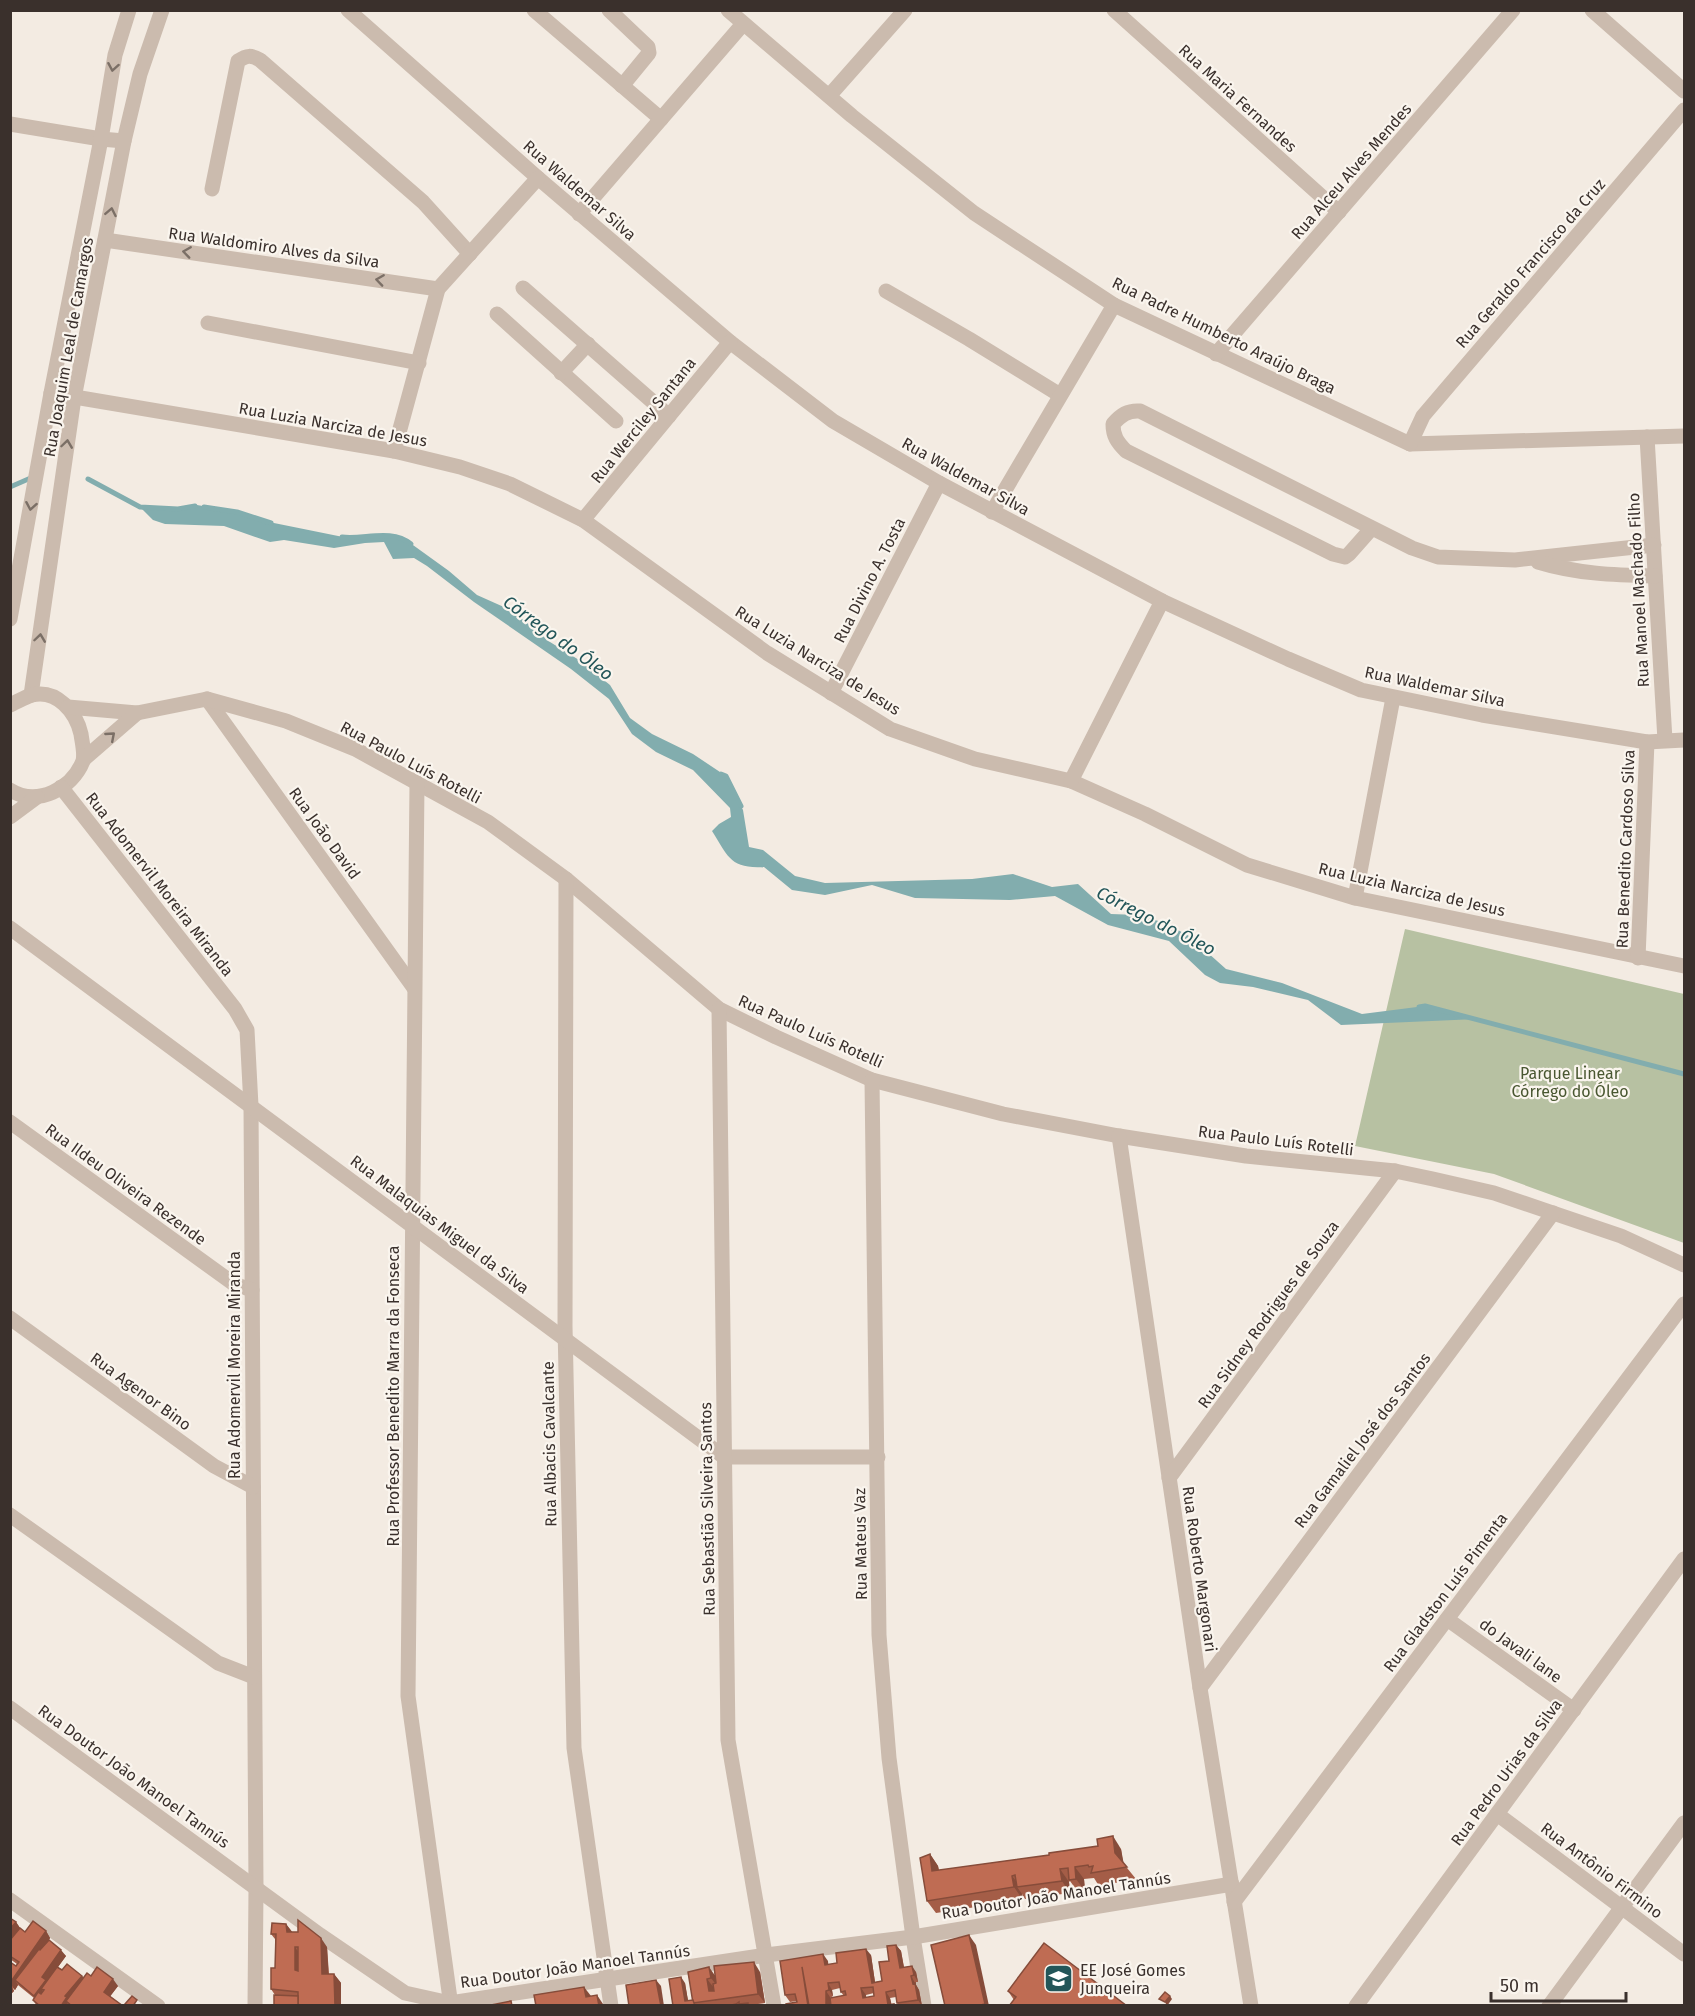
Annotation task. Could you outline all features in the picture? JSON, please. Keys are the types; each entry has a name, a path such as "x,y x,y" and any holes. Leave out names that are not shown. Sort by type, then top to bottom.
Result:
{"street":[{"name":"Rua Joaquim Leal de Camargos","path":"10,619 115,55 129,10"},
{"name":"Rua Joaquim Leal de Camargos","path":"31,695 74,398 124,141 140,74 162,10"},
{"name":"Rua Waldemar Silva","path":"348,10 579,214 730,342 833,421 992,512 1162,601 1361,690 1482,716 1647,742 1684,740"},
{"path":"534,10 661,119"},
{"path":"609,10 648,47 649,53 622,86"},
{"name":"Rua Padre Humberto Araújo Braga","path":"728,10 829,96 974,213 1114,305 1410,444 1684,436"},
{"path":"829,96 905,10"},
{"name":"Rua Maria Fernandes","path":"1114,10 1339,212"},
{"name":"Rua Alceu Alves Mendes","path":"1216,354 1513,10"},
{"path":"1592,10 1684,91"},
{"path":"579,214 743,24"},
{"path":"212,189 238,61 245,56 252,55 423,202 470,254"},
{"name":"Rua Geraldo Francisco da Cruz","path":"1410,444 1423,416 1684,110"},
{"path":"10,124 101,140 124,141"},
{"path":"394,451 438,289 538,178"},
{"name":"Rua Waldomiro Alves da Silva","path":"105,240 438,289"},
{"path":"523,288 669,416"},
{"path":"886,291 1060,395"},
{"path":"992,512 1114,305"},
{"path":"497,314 616,421"},
{"path":"208,323 419,363"},
{"name":"Rua Werciley Santana","path":"584,520 730,342"},
{"path":"561,373 588,344"},
{"name":"Rua Luzia Narciza de Jesus","path":"51,393 394,451 459,467 510,484 584,520 767,653 890,729 975,759 1071,781 1145,814 1247,865 1355,898 1684,966"},
{"path":"1372,528 1349,555 1333,554 1126,452 1113,434 1113,424 1121,415 1132,410 1140,411 1412,548 1438,557 1515,560 1654,545"},
{"name":"Rua Manoel Machado Filho","path":"1647,437 1665,740"},
{"name":"Rua Divino A. Tosta","path":"831,693 939,483"},
{"path":"1530,559 1558,568 1592,574 1655,576"},
{"path":"1071,781 1162,601"},
{"path":"10,705 31,695 44,694 56,698 68,707 75,718 80,730 84,759"},
{"path":"1355,898 1393,698"},
{"name":"Rua Paulo Luís Rotelli","path":"68,707 137,713 207,699 296,725 355,749 488,822 567,879 718,1009 776,1038 872,1080 1003,1114 1119,1136 1246,1156 1395,1171 1494,1193 1621,1236 1684,1265"},
{"name":"Rua João David","path":"207,699 414,988"},
{"name":"Rua Paulo Luís Rotelli","path":"61,787 78,771 84,759 137,713"},
{"name":"Rua Benedito Cardoso Silva","path":"1638,958 1647,742"},
{"name":"Rua Professor Benedito Marra da Fonseca","path":"417,783 408,1696 450,2004"},
{"path":"10,790 37,797 61,787"},
{"name":"Rua Adomervil Moreira Miranda","path":"61,787 235,1009 247,1030 251,1106 255,2006"},
{"path":"10,817 37,797"},
{"name":"Rua Albacis Cavalcante","path":"567,879 565,1339 574,1748 611,2006"},
{"name":"Rua Malaquias Miguel da Silva","path":"10,928 724,1456"},
{"name":"Rua Sebastião Silveira Santos","path":"718,1009 728,1740 774,2006"},
{"name":"Rua Mateus Vaz","path":"872,1080 880,1646 889,1758 924,2006"},
{"name":"Rua Ildeu Oliveira Rezende","path":"10,1122 234,1284 252,1290"},
{"name":"Rua Roberto Margonari","path":"1119,1136 1200,1688 1251,2006"},
{"name":"Rua Sidney Rodrigues de Souza","path":"1169,1478 1395,1171"},
{"name":"Rua Gamaliel José dos Santos","path":"1200,1688 1553,1213"},
{"name":"Rua Gladston Luís Pimenta","path":"1234,1902 1684,1304"},
{"name":"Rua Agenor Bino","path":"10,1318 214,1466 253,1487"},
{"path":"724,1456 878,1457"},
{"path":"10,1515 219,1663 254,1677"},
{"name":"Rua Pedro Urias da Silva","path":"1356,2006 1684,1559"},
{"name":"do Javali lane","path":"1447,1619 1574,1710"},
{"name":"Rua Doutor João Manoel Tannús","path":"10,1708 320,1935 405,1993 450,2004 766,1955 913,1937 1232,1884"},
{"name":"Rua Antônio Firmino","path":"1497,1814 1684,1954"},
{"path":"1549,2006 1684,1823"},
{"path":"10,1900 158,2006"}],"green space":[{"name":"Parque Linear Córrego do Óleo","path":"1405,929 1684,994 1684,1243 1494,1174 1355,1146"}],"water":[{"path":"197,505 348,538 374,534 406,540 449,571 477,595 513,611 550,642 579,660 610,685 630,718 652,734 693,754 726,776 743,810 749,847 763,850 795,876 825,883 972,879 1013,874 1052,887 1078,884 1111,914 1138,915 1165,923 1189,936 1226,969 1282,983 1362,1014 1425,1006 1477,1019 1341,1025 1308,1000 1253,987 1220,983 1205,975 1169,941 1108,925 1055,896 1010,900 915,898 872,885 825,895 792,890 764,867 744,866 731,859 712,831 731,817 730,808 693,770 656,752 632,734 609,699 571,669 474,602 427,566 414,558 393,559 384,542 334,548 284,540 270,542 224,526 165,524 153,520 140,507 178,509"}],"building":[{"path":"1113,1836 1115,1853 1127,1867 1091,1873 1093,1866 1075,1867 1076,1879 1069,1880 1068,1868 1060,1869 1062,1881 1017,1887 1015,1875 1012,1876 1014,1887 927,1901 920,1858 930,1854 932,1871 1098,1846 1097,1839"},
{"path":"10,1918 16,1922 10,1929"},
{"path":"298,1920 321,1938 322,1974 334,1974 335,2006 298,2006 298,1992 271,1989 271,1968 275,1968 276,1934 271,1934 272,1923 286,1924 287,1932 298,1932","holes":["295,1947 298,1947 298,1971 295,1970"]},
{"path":"33,1921 46,1931 10,1983 10,1962 16,1966 19,1962 10,1956 10,1940 20,1928 25,1932"},
{"path":"969,1935 985,2004 945,2006 931,1945"},
{"path":"49,1940 61,1950 42,1977 46,1980 34,1996 15,1980"},
{"name":"EE José Gomes Junqueira","path":"1044,1943 1127,2006 1009,2006 1016,1997 1008,1991"},
{"path":"896,1945 900,1968 912,1966 914,1975 911,1976 913,1984 915,1983 918,2000 897,2003 895,1990 886,1992 888,2005 894,2004 894,2006 831,2006 830,1998 846,1995 845,1991 841,1992 839,1982 828,1983 826,2006 809,2006 802,1967 808,2006 786,2006 786,2004 797,2002 795,1994 785,1995 780,1961 823,1954 825,1965 837,1963 836,1953 866,1949 872,1983 882,1981 879,1962 889,1961 887,1946","holes":["873,1987 874,1996 863,1998 861,1988"]},
{"path":"754,1962 758,1994 693,2003 688,1972 709,1967 711,1978 707,1979 709,1991 714,1991 713,1984 716,1983 714,1966"},
{"path":"67,1964 82,1976 65,1996 67,1997 61,2006 40,2006 33,2000 38,1992 41,1994 44,1990 41,1989 57,1967 62,1970"},
{"path":"97,1967 113,1979 104,1992 123,2006 72,2006 66,2001 87,1973 91,1976"},
{"path":"681,1977 685,2001 693,2000 695,2006 673,2006 669,1979"},
{"path":"656,1980 661,2006 629,2006 626,1985"},
{"path":"584,1987 586,1997 597,1995 599,2006 536,2006 534,1995"},
{"path":"1165,1992 1170,1996 1165,2002 1159,1999"},
{"path":"274,1995 298,1996 298,2006 274,2006"},
{"path":"132,1996 137,2000 133,2006 127,2006 125,2004"},
{"path":"511,2001 512,2006 486,2006"},
{"path":"739,2002 739,2004 748,2003 748,2006 727,2006 736,2004"}],"waterway":[{"path":"10,487 33,477"},
{"name":"Córrego do Óleo","path":"88,479 140,507 178,509 195,506"},
{"name":"Córrego do Óleo","path":"204,507 237,512 271,523"},
{"name":"Córrego do Óleo","path":"342,537 386,536 403,539 411,544"},
{"name":"Córrego do Óleo","path":"721,774 726,776 741,806"},
{"name":"Córrego do Óleo","path":"1419,1007 1425,1006 1684,1074"}],"place":[{"name":"EE José Gomes Junqueira","path":"1059,1979"}]}
